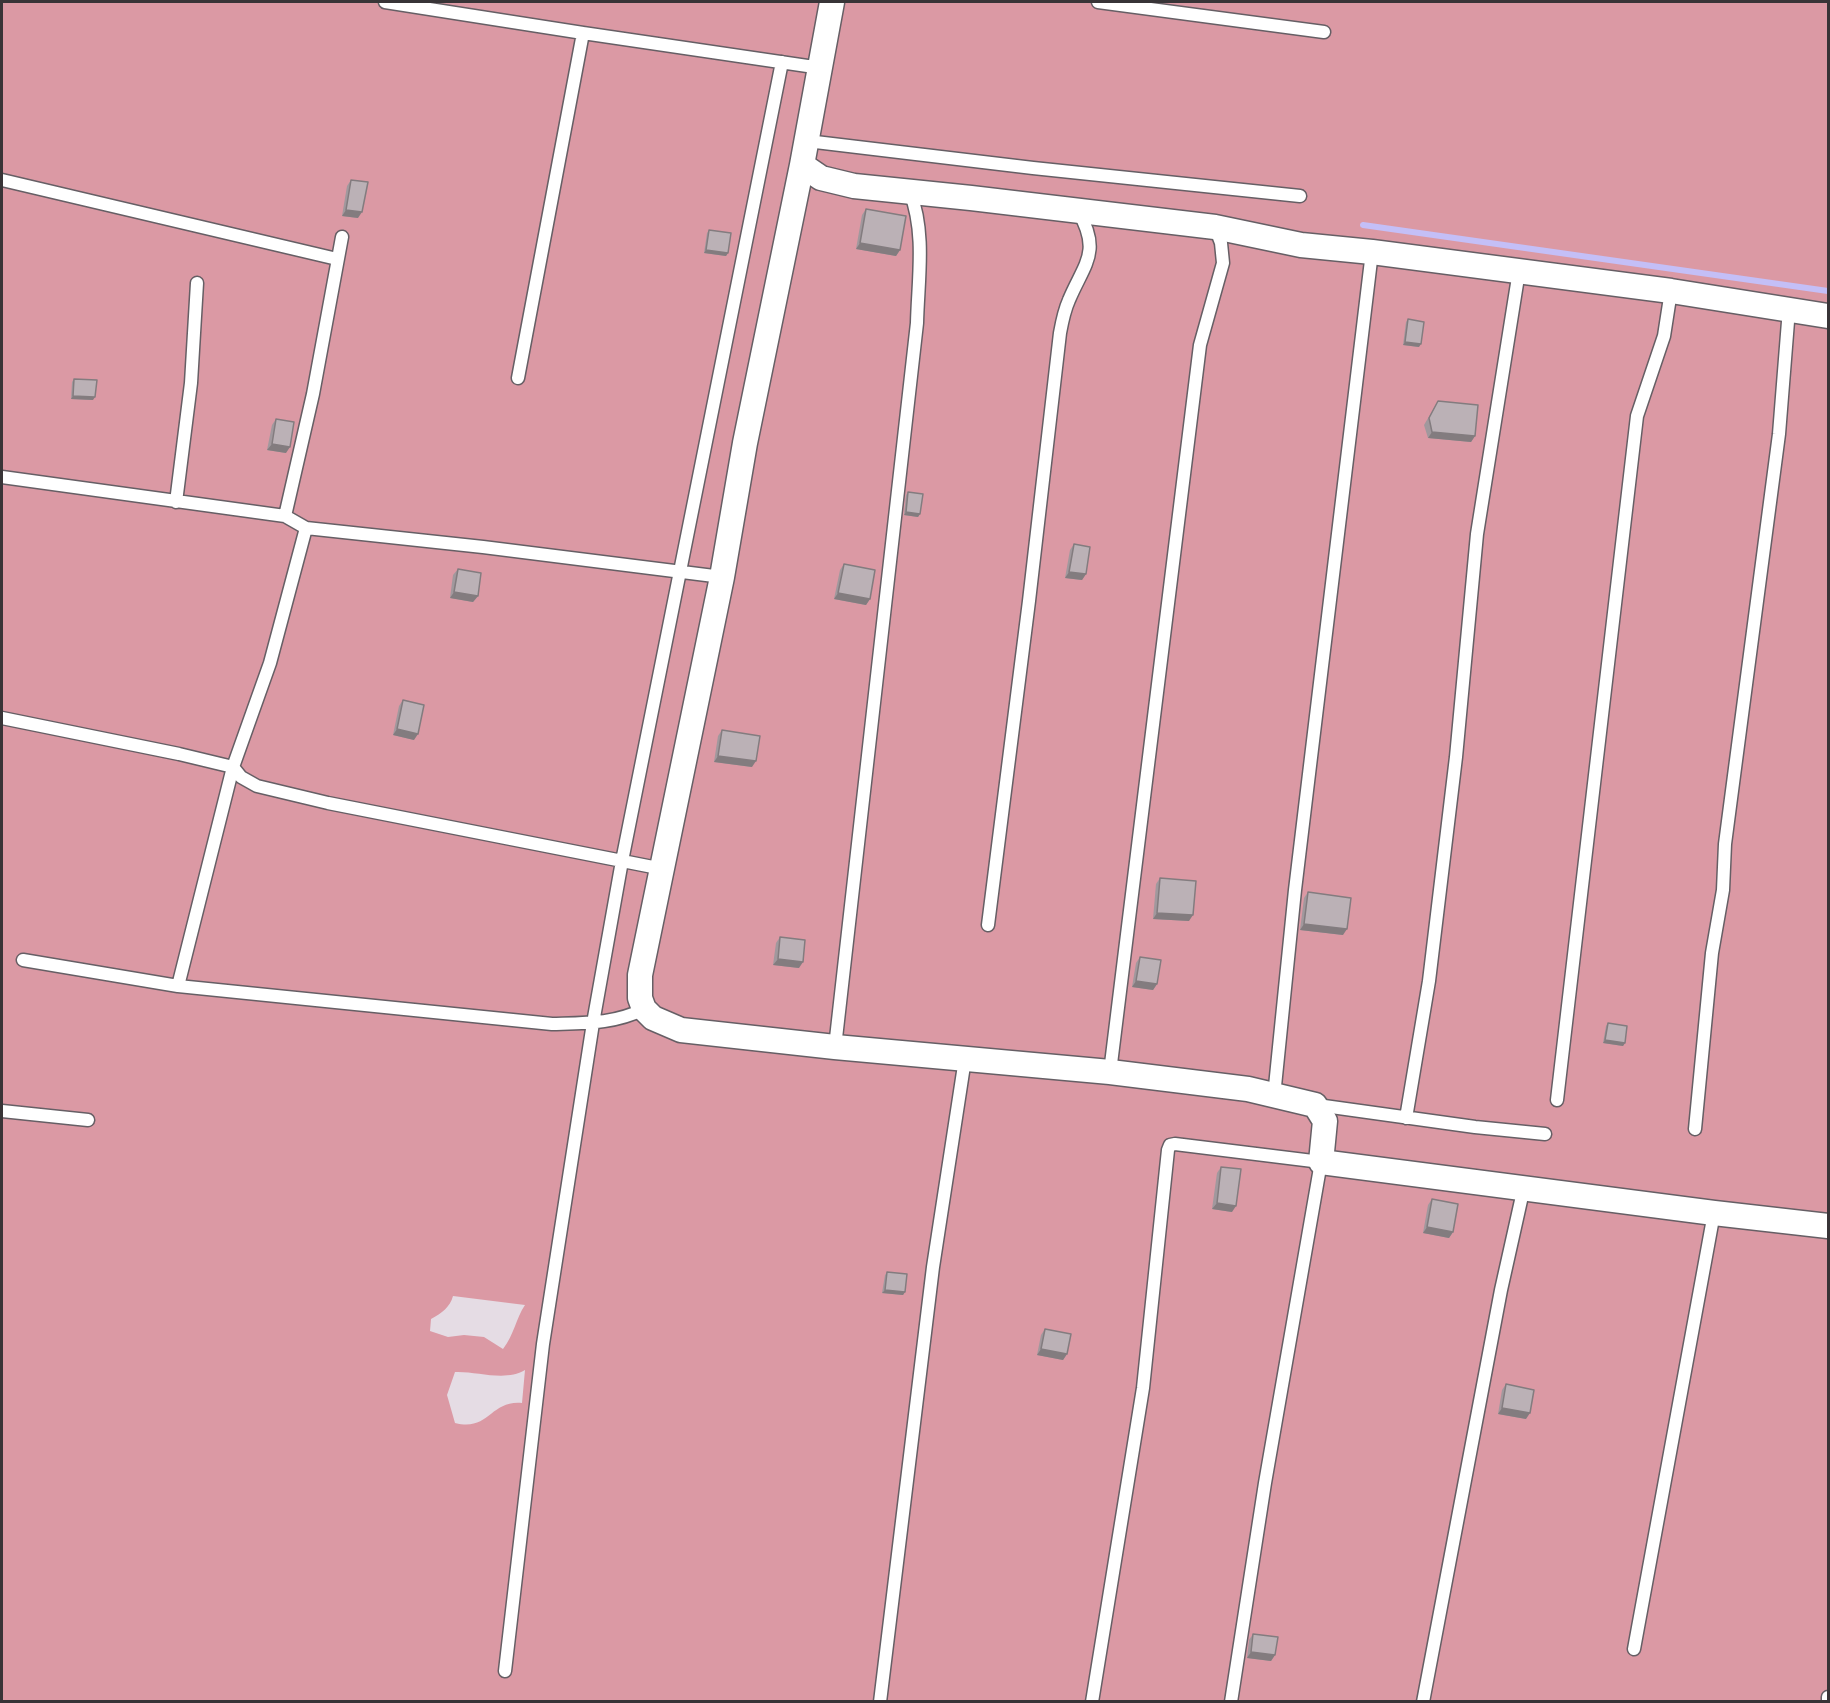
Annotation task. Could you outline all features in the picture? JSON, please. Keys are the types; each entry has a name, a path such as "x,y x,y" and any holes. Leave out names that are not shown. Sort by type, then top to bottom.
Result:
{"street":[{"path":"832,2 807,141 745,443 722,577 640,975 640,998 644,1009 653,1018 681,1030 835,1047 1110,1072 1248,1089 1315,1105 1325,1121 1321,1162 1828,1226"},
{"path":"802,165 821,178 854,186 1215,227 1301,245 1372,252 1671,291 1828,316"}],"lane":[{"path":"386,2 821,68"},
{"path":"1098,2 1324,32"},
{"path":"518,378 583,33"},
{"path":"505,1671 543,1344 593,1023 622,861 782,62"},
{"path":"807,141 1300,196"},
{"path":"2,180 337,258"},
{"path":"835,1047 917,323 920,229 917,209 910,192"},
{"path":"988,926 1060,333 1069,299 1087,265 1090,243 1088,228 1078,210"},
{"path":"1110,1072 1200,345 1223,263 1221,243 1215,227"},
{"path":"285,516 313,394 342,237"},
{"path":"1274,1096 1295,890 1372,252"},
{"path":"1406,1118 1429,981 1456,757 1477,534 1519,271"},
{"path":"176,502 191,383 197,283"},
{"path":"1557,1100 1637,416 1664,336 1671,291"},
{"path":"1695,1129 1712,953 1723,890 1725,844 1779,434 1789,309"},
{"path":"2,477 285,516 306,528 483,547 722,577"},
{"path":"178,986 233,767 270,663 306,528"},
{"path":"2,718 233,767 242,777 257,786 298,796 663,869"},
{"path":"23,960 178,986 552,1024 593,1023 627,1017 644,1009"},
{"path":"880,1701 933,1267 965,1059"},
{"path":"1315,1105 1475,1127 1545,1134"},
{"path":"2,1111 88,1120"},
{"path":"1092,1701 1143,1388 1168,1150 1170,1145 1175,1144 1321,1162 1265,1483 1231,1701"},
{"path":"1423,1701 1501,1290 1524,1187"},
{"path":"1634,1649 1714,1213"}],"shaded area":[{"path":"2,2 1828,2 1828,1701 2,1702","holes":["453,1296 525,1305 503,1349 484,1337 464,1335 448,1337 430,1331 431,1319 445,1309","525,1370 522,1403 503,1406 475,1423 466,1425 455,1423 447,1395 455,1372 500,1376"]}],"building":[{"path":"351,180 368,182 362,212 346,210"},
{"path":"866,209 906,216 900,250 860,243"},
{"path":"709,230 731,233 728,253 706,250"},
{"path":"1408,319 1424,322 1421,344 1405,342"},
{"path":"74,379 97,380 95,397 73,396"},
{"path":"1438,401 1478,405 1475,436 1432,432 1429,418"},
{"path":"276,419 294,422 290,447 272,444"},
{"path":"908,492 923,494 920,514 906,512"},
{"path":"1074,544 1090,547 1086,574 1069,572"},
{"path":"844,564 875,570 870,599 838,593"},
{"path":"458,569 481,573 478,596 454,592"},
{"path":"403,700 424,705 418,734 397,729"},
{"path":"722,730 760,736 756,761 718,756"},
{"path":"1160,878 1196,881 1193,915 1157,913"},
{"path":"1308,892 1351,898 1347,929 1304,924"},
{"path":"780,937 805,940 803,962 778,959"},
{"path":"1140,957 1161,960 1157,984 1136,981"},
{"path":"1608,1023 1627,1026 1625,1043 1605,1040"},
{"path":"1221,1167 1241,1169 1236,1206 1217,1203"},
{"path":"1432,1199 1458,1204 1453,1232 1427,1227"},
{"path":"887,1272 907,1274 905,1292 885,1290"},
{"path":"1045,1329 1071,1334 1067,1354 1041,1349"},
{"path":"1506,1384 1534,1390 1530,1413 1502,1408"},
{"path":"1253,1634 1278,1637 1275,1655 1251,1652"}],"waterway":[{"path":"1363,225 1828,291"}]}
